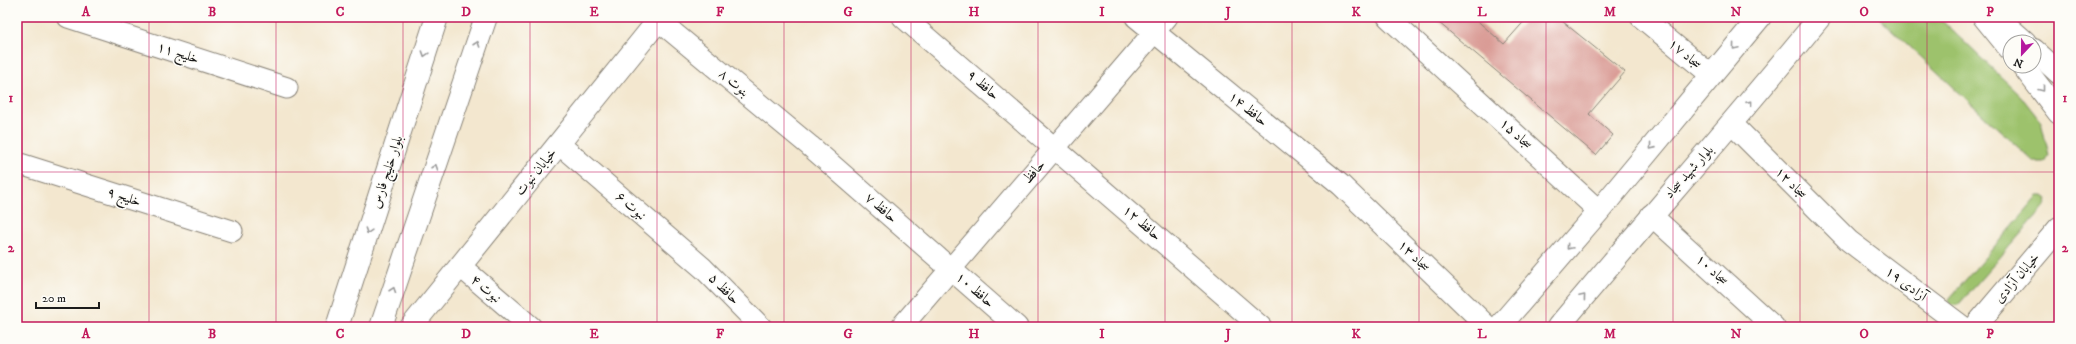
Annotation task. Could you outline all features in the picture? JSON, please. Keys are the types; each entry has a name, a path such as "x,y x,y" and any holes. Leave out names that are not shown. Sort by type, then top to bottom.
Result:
{"main road":[{"name":"بلوار خلیج فارس","path":"337,327 437,17"},
{"path":"381,327 486,17"},
{"path":"1499,327 1600,211 1760,17"},
{"name":"بلوار شهید سجاد","path":"1558,327 1651,215 1732,124 1820,17"},
{"path":"1984,17 2002,39"},
{"path":"1996,17 2016,34"},
{"name":"خیابان نبوت","path":"411,327 659,18"},
{"path":"2042,57 2059,73"},
{"path":"2029,74 2059,113"},
{"name":"خیابان آزادی","path":"1975,327 2059,228"}],"street":[{"name":"خلیج ۱۱","path":"68,17 287,88"},
{"name":"حافظ ۱۴","path":"1136,17 1161,25 1341,185"},
{"name":"سجاد ۱۵","path":"1388,17 1600,211"},
{"name":"سجاد ۱۷","path":"1641,17 1711,76"},
{"name":"بنوت ۸","path":"659,18 810,146"},
{"name":"حافظ ۹","path":"907,20 1055,148"},
{"name":"حافظ","path":"901,327 1161,25"},
{"name":"سجاد ۱۲","path":"1732,124 1849,241"},
{"name":"نبوت ۶","path":"559,144 703,268"},
{"name":"حافظ ۷","path":"810,146 951,269"},
{"name":"حافظ ۱۲","path":"1055,148 1261,327"},
{"name":"خلیج ۹","path":"17,163 232,231"},
{"name":"سجاد ۱۳","path":"1341,185 1488,327"},
{"name":"سجاد ۱۰","path":"1651,215 1773,326"},
{"name":"آزادی ۱۹","path":"1849,241 1963,327"},
{"name":"نبوت ۴","path":"460,266 531,327"},
{"name":"حافظ ۵","path":"703,268 762,327"},
{"name":"حافظ ۱۰","path":"951,269 1017,327"}],"green space":[{"path":"1878,17 1938,17 2020,95 2041,122 2049,155 2045,162 2034,162"},
{"path":"2038,196 2044,196 2048,199 2046,205 1958,305 1952,306 1949,303 1949,299"}],"building":[{"path":"1432,17 1473,17 1504,44 1528,17 1557,17 1625,72 1589,114 1613,135 1596,155"}]}
